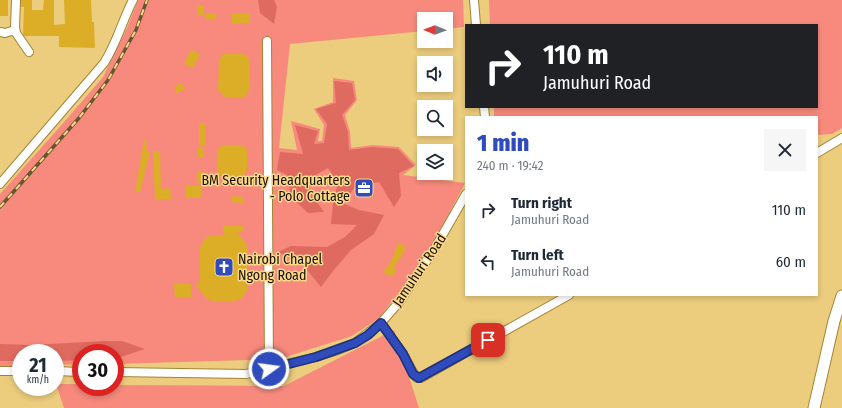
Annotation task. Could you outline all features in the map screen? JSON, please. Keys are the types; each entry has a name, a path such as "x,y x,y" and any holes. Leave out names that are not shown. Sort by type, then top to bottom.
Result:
{"street":[{"path":"16,0 15,30 18,37 29,52"},
{"path":"0,184 104,63 114,46 125,16 133,0"},
{"path":"474,0 476,24"},
{"path":"0,32 5,33 15,30"},
{"path":"266,41 269,369"},
{"path":"818,152 842,138"},
{"name":"Jamuhuri Road","path":"124,372 230,375 246,374 316,357 355,343 368,335 381,323 400,301 435,248 465,196"},
{"path":"381,323 403,354 413,374 417,378 421,378 566,296"},
{"path":"814,408 834,321 842,296"},
{"path":"0,371 12,371"}],"shaded area":[{"path":"138,0 463,0 464,27 453,28 453,12 417,12 417,32 290,44 279,148 297,150 291,121 320,129 318,141 322,141 324,125 314,109 333,102 333,78 354,81 357,100 345,115 350,132 351,148 373,145 399,147 416,165 403,175 417,177 417,180 442,180 465,183 439,233 404,286 379,318 352,336 279,359 124,364 124,344 72,344 72,364 64,365 64,344 12,344 12,366 0,366 0,194 103,77 127,28"},
{"path":"258,0 274,0 277,7 274,24 260,13"},
{"path":"489,0 842,0 842,128 832,134 818,135 818,116 494,116 494,108 818,108 818,24 490,24"},
{"path":"334,81 352,83 355,100 342,115 348,132 349,150 372,147 398,149 414,166 399,173 401,196 394,207 379,182 356,186 342,203 359,210 384,215 374,234 351,250 321,287 307,270 310,260 291,259 278,252 291,246 327,247 345,237 357,225 331,224 333,204 338,183 328,168 312,177 309,191 324,212 308,213 291,197 287,175 277,170 280,152 303,154 295,125 318,131 314,144 324,143 327,124 316,109 336,103"},
{"path":"394,330 419,408 64,408 60,396 64,396 64,384 72,384 72,396 124,396 124,385 284,386"},
{"path":"122,341 145,349 124,356 124,344 72,344 72,360 64,361 64,344 49,344"},
{"path":"0,344 12,344 12,361 0,361"}],"building":[{"path":"0,0 8,0 8,16 0,16"},
{"path":"21,0 32,0 32,10 43,10 44,0 54,0 54,25 65,24 64,0 91,0 95,48 59,47 59,36 24,36 24,7 21,7"},
{"path":"197,6 204,6 204,15 197,15"},
{"path":"206,13 216,13 216,19 206,19"},
{"path":"232,13 250,13 250,23 232,24"},
{"path":"191,50 200,54 193,68 184,64"},
{"path":"223,54 244,54 249,59 250,89 245,97 225,97 218,90 219,60"},
{"path":"182,83 185,89 176,93 174,87"},
{"path":"199,123 205,123 205,145 199,145"},
{"path":"144,140 146,140 147,152 150,152 140,192 135,191"},
{"path":"242,145 247,149 247,171 242,177 222,177 217,171 217,151 221,146"},
{"path":"198,147 204,147 204,158 198,158"},
{"path":"153,151 160,151 161,189 170,188 171,199 155,200"},
{"path":"197,172 203,172 203,183 197,183"},
{"path":"185,186 202,186 202,198 185,198"},
{"path":"232,196 244,197 244,203 232,202"},
{"name":"Nairobi Chapel Ngong Road","path":"223,226 244,226 244,232 237,232 248,248 248,288 241,299 234,301 212,301 205,297 195,284 200,284 200,248 207,237 212,235 223,235"},
{"path":"398,243 406,246 403,254 394,267 397,269 392,277 383,272 392,260"},
{"path":"174,284 191,284 191,297 175,297"}],"railway":[{"path":"0,207 79,118 108,80 136,30 147,0"}],"place":[{"name":"BM Security Headquarters - Polo Cottage","path":"364,188"},
{"name":"Nairobi Chapel Ngong Road","path":"224,267"}],"route":[{"path":"269,369 338,350 355,343 368,335 381,323 403,354 408,366 417,378 421,378 488,340"}]}
